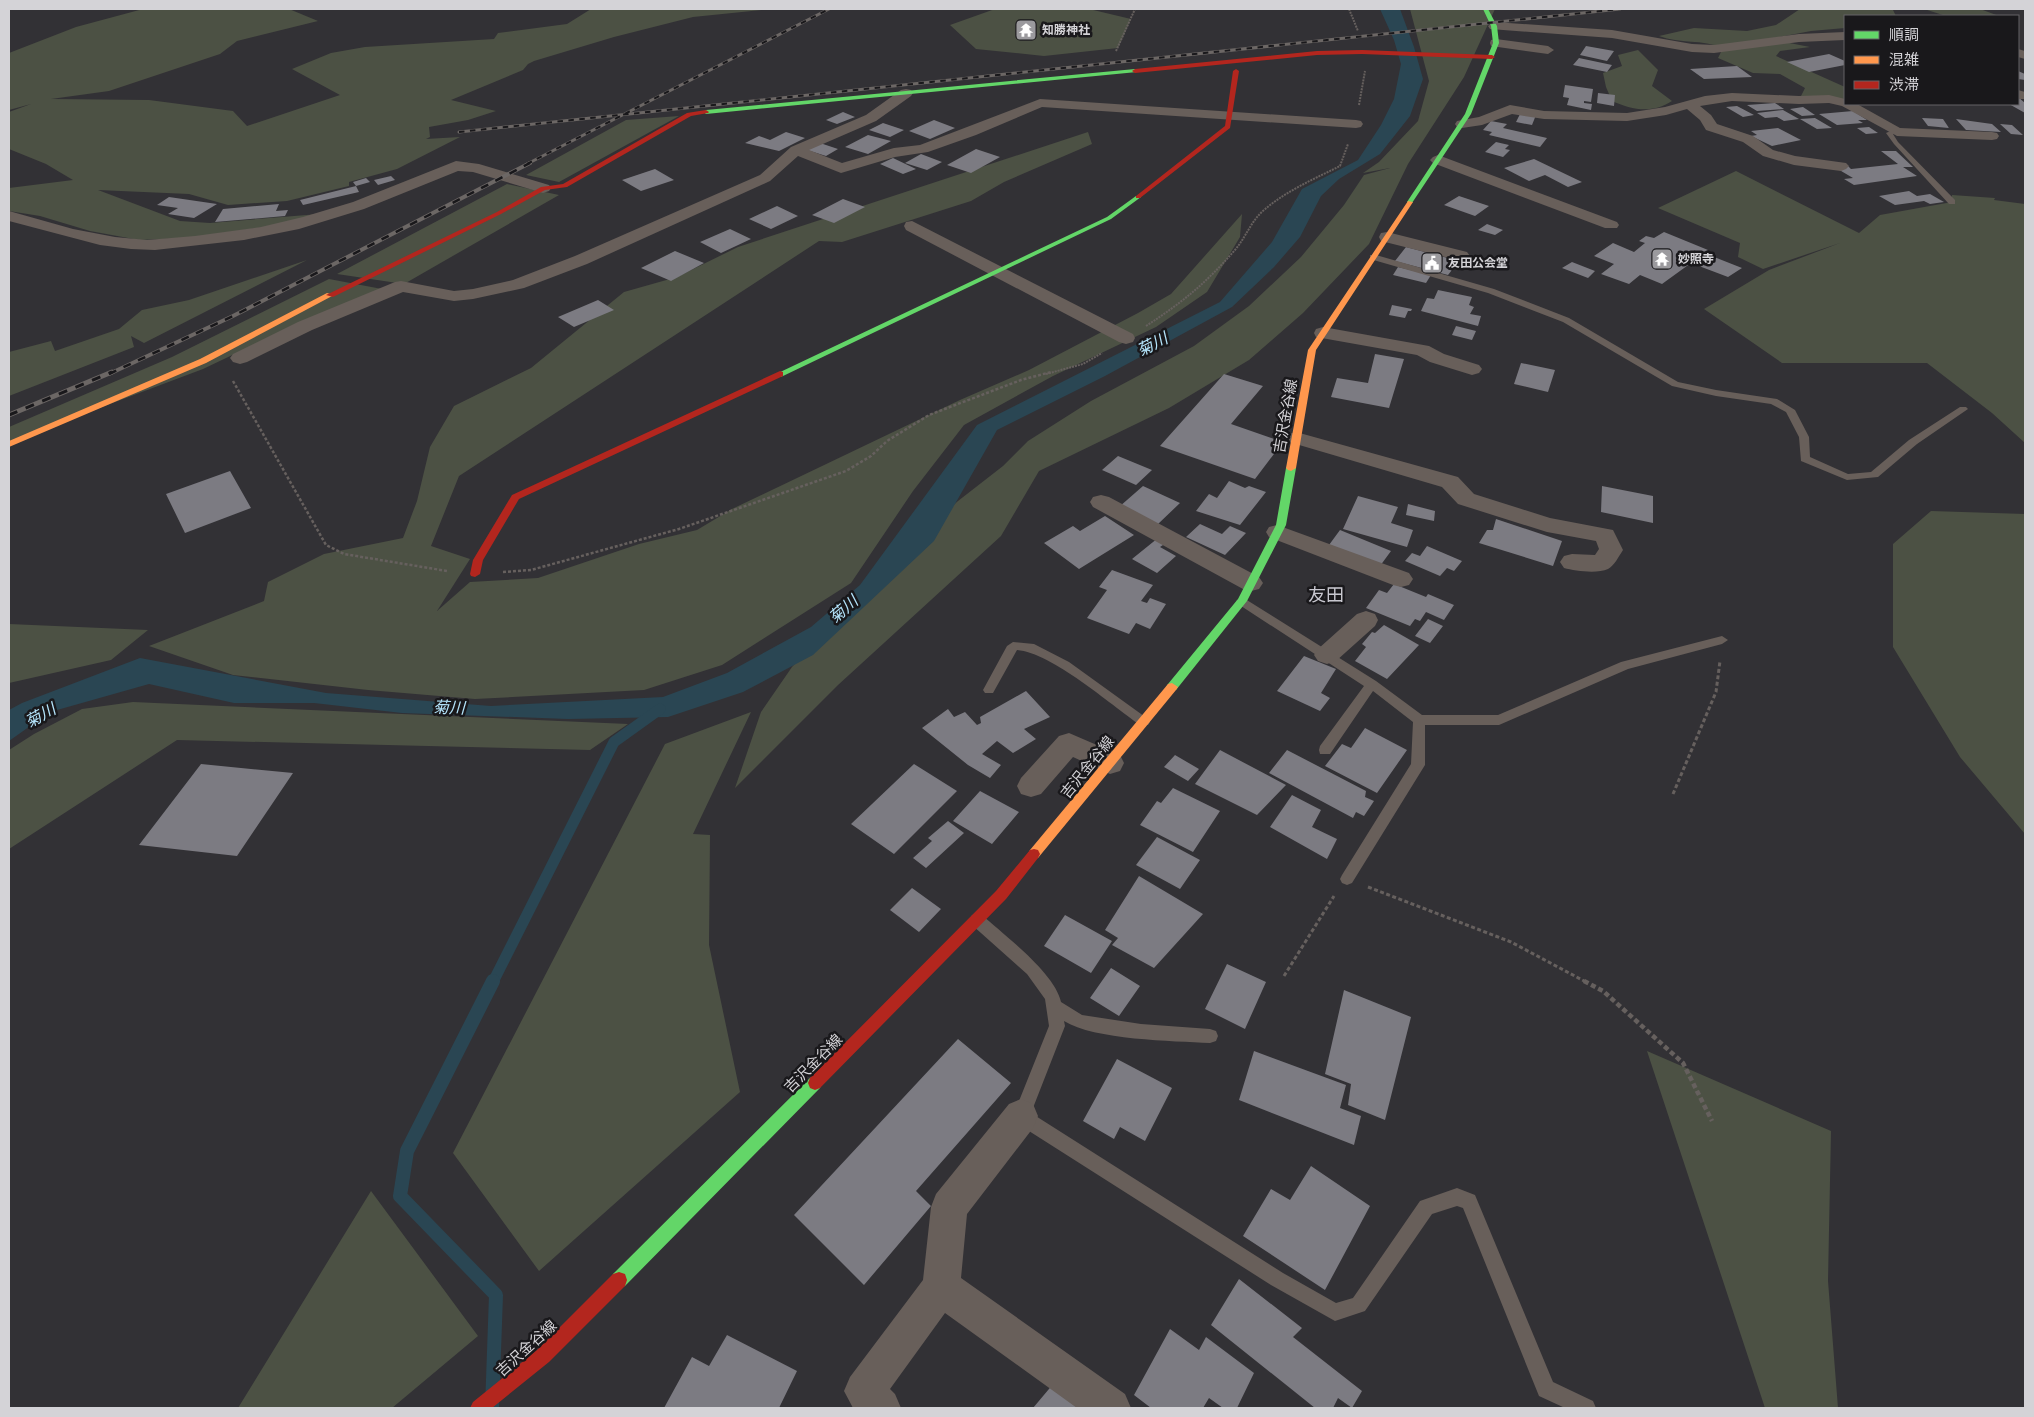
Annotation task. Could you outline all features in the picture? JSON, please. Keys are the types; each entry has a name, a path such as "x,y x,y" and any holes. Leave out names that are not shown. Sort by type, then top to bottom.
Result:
{"street":[{"name":"吉沢金谷線","path":"479,1408 543,1356 1001,895 1144,722 1246,592 1281,525 1312,350 1468,114 1496,43 1494,26 1486,9"},
{"path":"1494,26 1612,34 1692,48 1714,49 1844,36"},
{"path":"1829,36 1844,44"},
{"path":"1496,43 1548,50"},
{"path":"9,216 63,232 111,242 156,244 228,237 262,232 325,216 456,166 474,167 543,188 565,186 689,114 1308,54 1362,52 1492,57"},
{"path":"475,574 478,560 515,497 997,271 1120,211 1228,127 1236,71"},
{"path":"240,358 305,326 401,286 454,296 473,294 518,284 581,260 765,178 796,150 871,118 906,93"},
{"path":"1462,124 1482,121 1510,108 1544,115 1627,117 1666,111 1705,100 1732,97 1798,100 1829,99 1844,103"},
{"path":"796,150 840,168 894,153 923,149 971,132 1040,103 1356,124"},
{"path":"1689,104 1706,118 1711,127 1748,139 1768,153 1794,160 1841,166"},
{"path":"1850,105 1895,131 1992,136"},
{"path":"1438,160 1611,225"},
{"path":"9,444 203,361 358,280 499,213 543,188"},
{"path":"912,226 1126,338"},
{"path":"1387,237 1461,256"},
{"path":"1323,333 1422,350 1472,369"},
{"path":"1296,438 1450,482 1466,499 1538,522 1605,535 1611,550 1601,562 1572,562"},
{"path":"1101,502 1246,592"},
{"path":"1277,532 1401,578"},
{"path":"1327,655 1366,620"},
{"path":"1031,786 1069,743 1110,763"},
{"path":"865,1402 940,1287 949,1207 1021,1116"},
{"path":"940,1287 1111,1408"}],"lane":[{"path":"1895,131 1889,133 1896,143 1952,202"},
{"path":"1373,257 1491,291 1566,320 1675,384 1716,393 1774,401 1790,410 1804,437 1805,459 1847,477 1874,475 1913,442 1963,409"},
{"path":"1246,592 1327,655 1372,684 1419,720 1499,720 1625,665 1722,640"},
{"path":"989,690 1013,646 1030,647 1065,665 1144,722"},
{"path":"1325,750 1372,684"},
{"path":"1347,879 1418,765 1419,720"},
{"path":"977,920 1032,969 1052,997 1057,1026 1021,1116 1277,1279 1335,1312 1359,1305 1395,1256 1426,1207 1457,1197 1469,1201 1546,1388 1586,1408"},
{"path":"1053,1006 1079,1022 1141,1031 1210,1036"}],"path":[{"path":"240,358 233,380 326,545 344,554 424,568 475,574 531,570 679,529 773,498 846,471 871,456 887,441 929,416 1021,380 1083,364 1181,303 1212,277 1242,242 1251,224 1263,210 1279,198 1340,166 1356,124"},
{"path":"1673,794 1716,692 1722,640"},
{"path":"1284,976 1345,878 1511,942 1603,991 1683,1063 1712,1121"}],"green space":[{"path":"143,9 289,9 318,21 237,41 220,54 109,91 51,99 149,100 233,111 247,126 340,95 292,69 331,53 365,47 494,39 498,33 567,24 591,9 772,9 693,17 614,37 534,61 523,70 451,100 496,111 468,120 429,127 430,137 426,139 460,137 397,169 349,182 349,186 287,201 228,205 189,194 98,190 180,221 210,223 319,214 278,225 187,238 139,240 90,231 40,216 9,211 9,188 73,180 46,164 9,149 9,112 31,104 9,110 9,53 76,27"},
{"path":"995,9 1089,9 1131,19 1118,48 1044,56 976,49 950,25"},
{"path":"1410,9 1495,9 1464,77 1408,164 1369,244 1303,313 1249,360 1169,408 1039,471 1001,536 838,685 735,788 761,712 792,667 890,563 958,501 1003,466 1028,441 1091,401 1194,346 1249,306 1301,257 1344,205 1364,175 1390,168 1363,173 1379,162 1418,121 1429,81"},
{"path":"1800,9 1893,10 1896,15 1844,15 1844,28 1811,31 1769,39 1810,47 1780,51 1776,56 1844,87 1844,102 1799,100 1805,88 1780,74 1753,73 1718,58 1723,48 1715,45 1659,36 1694,28 1747,31 1776,25"},
{"path":"1924,9 1980,9 1996,15 1943,15"},
{"path":"1638,50 1658,70 1652,86 1672,101 1657,108 1642,109 1627,107 1612,101 1603,73 1622,66 1618,55"},
{"path":"679,116 559,182 526,175 626,120"},
{"path":"1088,132 1092,144 1004,182 971,201 842,242 819,241 459,476 431,546 470,559 437,611 470,582 538,578 639,544 697,530 732,509 960,400 1029,370 1171,294 1242,214 1240,237 1207,292 1156,327 1053,376 964,425 913,491 851,583 722,665 644,690 475,699 368,690 233,675 149,646 264,601 268,582 324,554 403,538 417,501 430,447 454,406 531,368 624,292 677,277 738,247"},
{"path":"1736,171 1859,233 1880,215 1952,202 1952,195 1995,198 1994,200 2025,204 2025,443 1992,413 1927,363 1782,363 1704,309 1769,270 1840,243 1763,269 1738,257 1740,243 1658,208"},
{"path":"507,184 559,195 404,284 337,274"},
{"path":"307,260 144,343 131,336 134,347 9,396 9,352 51,341 55,351 119,329 142,310 189,300"},
{"path":"329,279 382,289 308,319 203,369 9,442 9,427 172,357"},
{"path":"1931,511 2025,514 2025,834 1960,757 1893,647 1893,544"},
{"path":"9,624 148,630 111,660 9,683"},
{"path":"133,702 628,724 590,750 177,740 9,849 9,750 34,734 82,709"},
{"path":"751,712 693,834 710,835 709,945 740,1092 539,1271 453,1153 665,744"},
{"path":"1647,1051 1831,1131 1828,1281 1838,1408 1765,1408"},
{"path":"371,1191 478,1336 392,1408 238,1408"}],"water":[{"name":"菊川","path":"1380,9 1400,9 1423,79 1410,116 1380,154 1339,179 1321,196 1300,237 1274,267 1232,307 1105,376 997,430 934,541 813,655 743,692 668,717 568,719 402,713 314,703 234,703 149,684 50,712 9,741 9,710 22,703 140,658 326,693 491,706 663,697 727,673 811,627 860,585 977,425 1220,302 1272,242 1302,189 1358,160 1381,125 1394,99 1401,64 1394,40"}],"building":[{"path":"1586,46 1614,51 1607,61 1580,55"},
{"path":"1829,54 1844,61 1844,65 1809,72 1787,62"},
{"path":"1579,58 1612,65 1607,72 1573,65"},
{"path":"1737,66 1752,77 1704,79 1690,69"},
{"path":"2019,71 2025,74 2025,80 2019,79"},
{"path":"1565,85 1593,89 1591,102 1584,101 1584,103 1592,104 1591,110 1567,105 1569,98 1563,97"},
{"path":"1598,93 1615,95 1614,106 1597,103"},
{"path":"2019,98 2025,103 2025,113 2011,105 2019,105"},
{"path":"1775,103 1784,109 1757,111 1747,105"},
{"path":"1737,106 1754,115 1743,117 1726,107"},
{"path":"1803,107 1815,115 1802,116 1790,109"},
{"path":"1783,110 1799,119 1784,121 1777,117 1765,118 1757,113"},
{"path":"1853,111 1867,120 1858,120 1863,123 1837,125 1819,114"},
{"path":"843,112 855,117 837,124 826,120"},
{"path":"1521,112 1536,115 1532,125 1516,122"},
{"path":"1815,118 1832,128 1817,129 1800,119"},
{"path":"1922,118 1943,119 1949,128 1928,126"},
{"path":"1956,119 1992,124 2001,132 1966,130"},
{"path":"934,120 955,128 930,139 909,131"},
{"path":"1491,121 1507,124 1503,128 1547,138 1540,147 1489,135 1492,132 1483,130"},
{"path":"883,123 904,130 890,137 869,130"},
{"path":"2000,124 2012,125 2023,135 2011,134"},
{"path":"1869,127 1878,133 1866,134 1857,128"},
{"path":"1778,128 1801,140 1772,146 1751,136 1757,135 1751,131"},
{"path":"786,132 805,138 779,151 745,143 759,136 770,140"},
{"path":"868,135 891,141 868,154 845,147"},
{"path":"1496,142 1509,145 1505,149 1510,150 1503,157 1485,152"},
{"path":"820,143 838,149 826,156 807,150"},
{"path":"976,149 1000,157 971,173 947,165"},
{"path":"1881,151 1896,151 1913,167 1903,167 1917,176 1854,185 1844,179 1853,178 1836,168 1848,166 1851,169 1898,164"},
{"path":"921,154 942,162 927,170 905,163"},
{"path":"893,158 916,169 903,174 880,164"},
{"path":"1534,159 1582,182 1568,187 1545,175 1529,181 1504,168"},
{"path":"655,169 674,180 641,191 622,180"},
{"path":"391,176 395,180 378,185 374,180"},
{"path":"366,178 370,182 356,186 353,182"},
{"path":"356,186 359,192 303,205 300,200"},
{"path":"1909,191 1917,196 1930,194 1944,202 1930,204 1924,201 1895,205 1879,196"},
{"path":"1459,196 1489,206 1475,216 1444,205"},
{"path":"169,197 217,204 194,218 168,214 178,208 157,205"},
{"path":"843,199 865,207 834,223 812,215"},
{"path":"279,204 276,211 288,210 285,216 215,222 223,209"},
{"path":"777,206 798,216 771,229 749,219"},
{"path":"1487,224 1503,230 1495,235 1478,230"},
{"path":"730,229 751,239 721,253 700,242"},
{"name":"妙照寺","path":"1664,232 1708,250 1704,253 1742,268 1728,277 1691,263 1662,284 1640,275 1629,284 1601,274 1614,264 1594,256 1613,243 1634,252 1645,243 1639,241 1646,236 1654,238"},
{"path":"1406,247 1459,261 1448,275 1395,261"},
{"path":"675,251 704,263 671,281 641,268"},
{"path":"1572,262 1595,271 1588,278 1562,268"},
{"path":"1398,267 1431,275 1426,283 1393,275"},
{"path":"1438,290 1472,297 1469,305 1474,307 1470,314 1481,316 1478,326 1421,311 1427,298 1434,299"},
{"path":"598,300 614,310 574,327 558,317"},
{"path":"1392,305 1412,309 1408,311 1405,318 1389,315"},
{"path":"1456,326 1476,331 1472,340 1452,335"},
{"path":"1375,354 1404,359 1389,408 1331,397 1337,378 1368,383"},
{"path":"1521,363 1555,370 1548,392 1514,384"},
{"path":"1224,374 1263,386 1231,424 1283,442 1255,479 1160,446"},
{"path":"1118,456 1152,470 1136,485 1102,470"},
{"path":"230,471 251,508 185,533 166,494"},
{"path":"1229,481 1245,488 1249,486 1266,492 1240,525 1196,511 1209,494 1217,498"},
{"path":"1143,486 1180,503 1157,525 1119,507"},
{"path":"1602,486 1653,496 1653,523 1601,512"},
{"path":"1358,496 1398,507 1391,523 1413,530 1407,547 1343,529"},
{"path":"1408,504 1435,511 1434,521 1406,515"},
{"path":"1105,516 1134,535 1079,569 1044,543 1073,526 1080,531"},
{"path":"1496,519 1562,541 1553,566 1479,543 1487,530 1493,530"},
{"path":"1200,524 1222,534 1230,526 1246,533 1225,555 1186,537"},
{"path":"1340,530 1391,551 1380,566 1329,545"},
{"path":"1158,538 1166,543 1160,547 1176,556 1157,573 1132,559"},
{"path":"1427,546 1462,561 1454,571 1447,568 1440,576 1405,561 1412,553 1420,556"},
{"path":"1112,570 1153,585 1141,601 1147,603 1150,598 1166,604 1150,629 1136,623 1129,634 1087,618 1107,590 1099,587"},
{"path":"1394,584 1426,597 1428,594 1454,605 1444,620 1426,612 1420,621 1415,619 1410,626 1366,608 1379,590 1387,593"},
{"path":"1428,619 1443,626 1430,643 1415,636"},
{"path":"1384,625 1419,645 1387,679 1355,661 1366,647 1362,644 1372,632 1375,633"},
{"path":"1304,656 1336,669 1321,693 1330,698 1320,711 1277,691"},
{"path":"1026,691 1050,717 1024,729 1036,739 1013,753 997,741 982,754 1001,765 990,778 968,765 922,728 948,709 954,717 965,712 977,725 981,723 980,717"},
{"path":"1365,728 1407,750 1377,793 1325,766 1342,744 1351,748"},
{"path":"1220,750 1286,785 1257,815 1195,784"},
{"path":"1287,750 1366,791 1365,797 1374,801 1364,816 1356,812 1353,818 1269,773"},
{"path":"1175,755 1199,769 1188,781 1164,767"},
{"path":"201,764 293,773 237,856 139,845"},
{"path":"914,764 957,791 894,854 851,824"},
{"path":"1173,788 1220,811 1193,852 1140,825 1157,801 1161,803"},
{"path":"980,791 1019,812 992,844 953,821"},
{"path":"1292,795 1321,810 1312,827 1337,839 1327,859 1270,827"},
{"path":"948,821 964,833 926,868 913,858 932,841 928,838"},
{"path":"1157,837 1200,860 1180,889 1136,865"},
{"path":"1139,876 1203,914 1154,968 1112,945 1118,938 1105,930"},
{"path":"912,888 941,909 919,932 890,910"},
{"path":"1065,915 1112,941 1091,973 1044,946"},
{"path":"1227,964 1266,982 1245,1029 1205,1009"},
{"path":"1111,968 1140,986 1119,1016 1090,998"},
{"path":"1344,990 1411,1017 1385,1120 1348,1105 1351,1084 1325,1074"},
{"path":"958,1039 1011,1083 916,1191 931,1206 864,1285 794,1215"},
{"path":"1254,1051 1346,1085 1340,1108 1361,1116 1354,1145 1239,1100"},
{"path":"1117,1059 1172,1088 1145,1141 1120,1127 1114,1139 1083,1121"},
{"path":"1311,1166 1370,1206 1325,1290 1243,1236 1271,1189 1290,1200"},
{"path":"1239,1279 1302,1328 1293,1337 1362,1391 1352,1408 1338,1398 1333,1408 1315,1408 1211,1325"},
{"path":"1170,1329 1199,1350 1206,1337 1254,1373 1237,1408 1223,1408 1209,1398 1203,1408 1151,1408 1134,1395"},
{"path":"727,1335 797,1371 779,1408 664,1408 692,1357 709,1366"},
{"path":"1054,1383 1078,1408 1033,1408"}],"waterway":[{"path":"493,982 614,742 660,709"},
{"path":"492,1408 496,1295 400,1196 407,1151 493,981"}],"railway":[{"path":"623,115 829,9"},
{"path":"623,115 1620,9"},
{"path":"459,132 623,115"},
{"path":"527,164 623,115"},
{"path":"109,374 233,316 530,163"},
{"path":"9,415 112,372"}],"traffic: fast":[{"path":"1410,202 1468,114 1496,43 1494,26 1486,9"},
{"path":"706,112 1135,71"},
{"path":"780,374 1109,218 1138,197"},
{"path":"1172,687 1242,601 1281,525 1291,468"},
{"path":"619,1280 815,1083"}],"traffic: slow":[{"path":"1291,468 1312,350 1410,202"},
{"path":"9,444 203,361 330,295"},
{"path":"1034,854 1172,687"}],"traffic: jam":[{"path":"1135,71 1317,53 1362,52 1492,57"},
{"path":"1138,197 1228,127 1236,71"},
{"path":"330,295 499,213 543,188 565,186 689,114 706,112"},
{"path":"475,574 478,560 515,497 780,374"},
{"path":"815,1083 1001,895 1034,854"},
{"path":"479,1408 543,1356 619,1280"}],"place":[{"name":"知勝神社","path":"1026,30"},
{"name":"妙照寺","path":"1662,259"},
{"name":"友田公会堂","path":"1432,263"}],"district":[{"name":"友田","path":"1326,594"}]}
